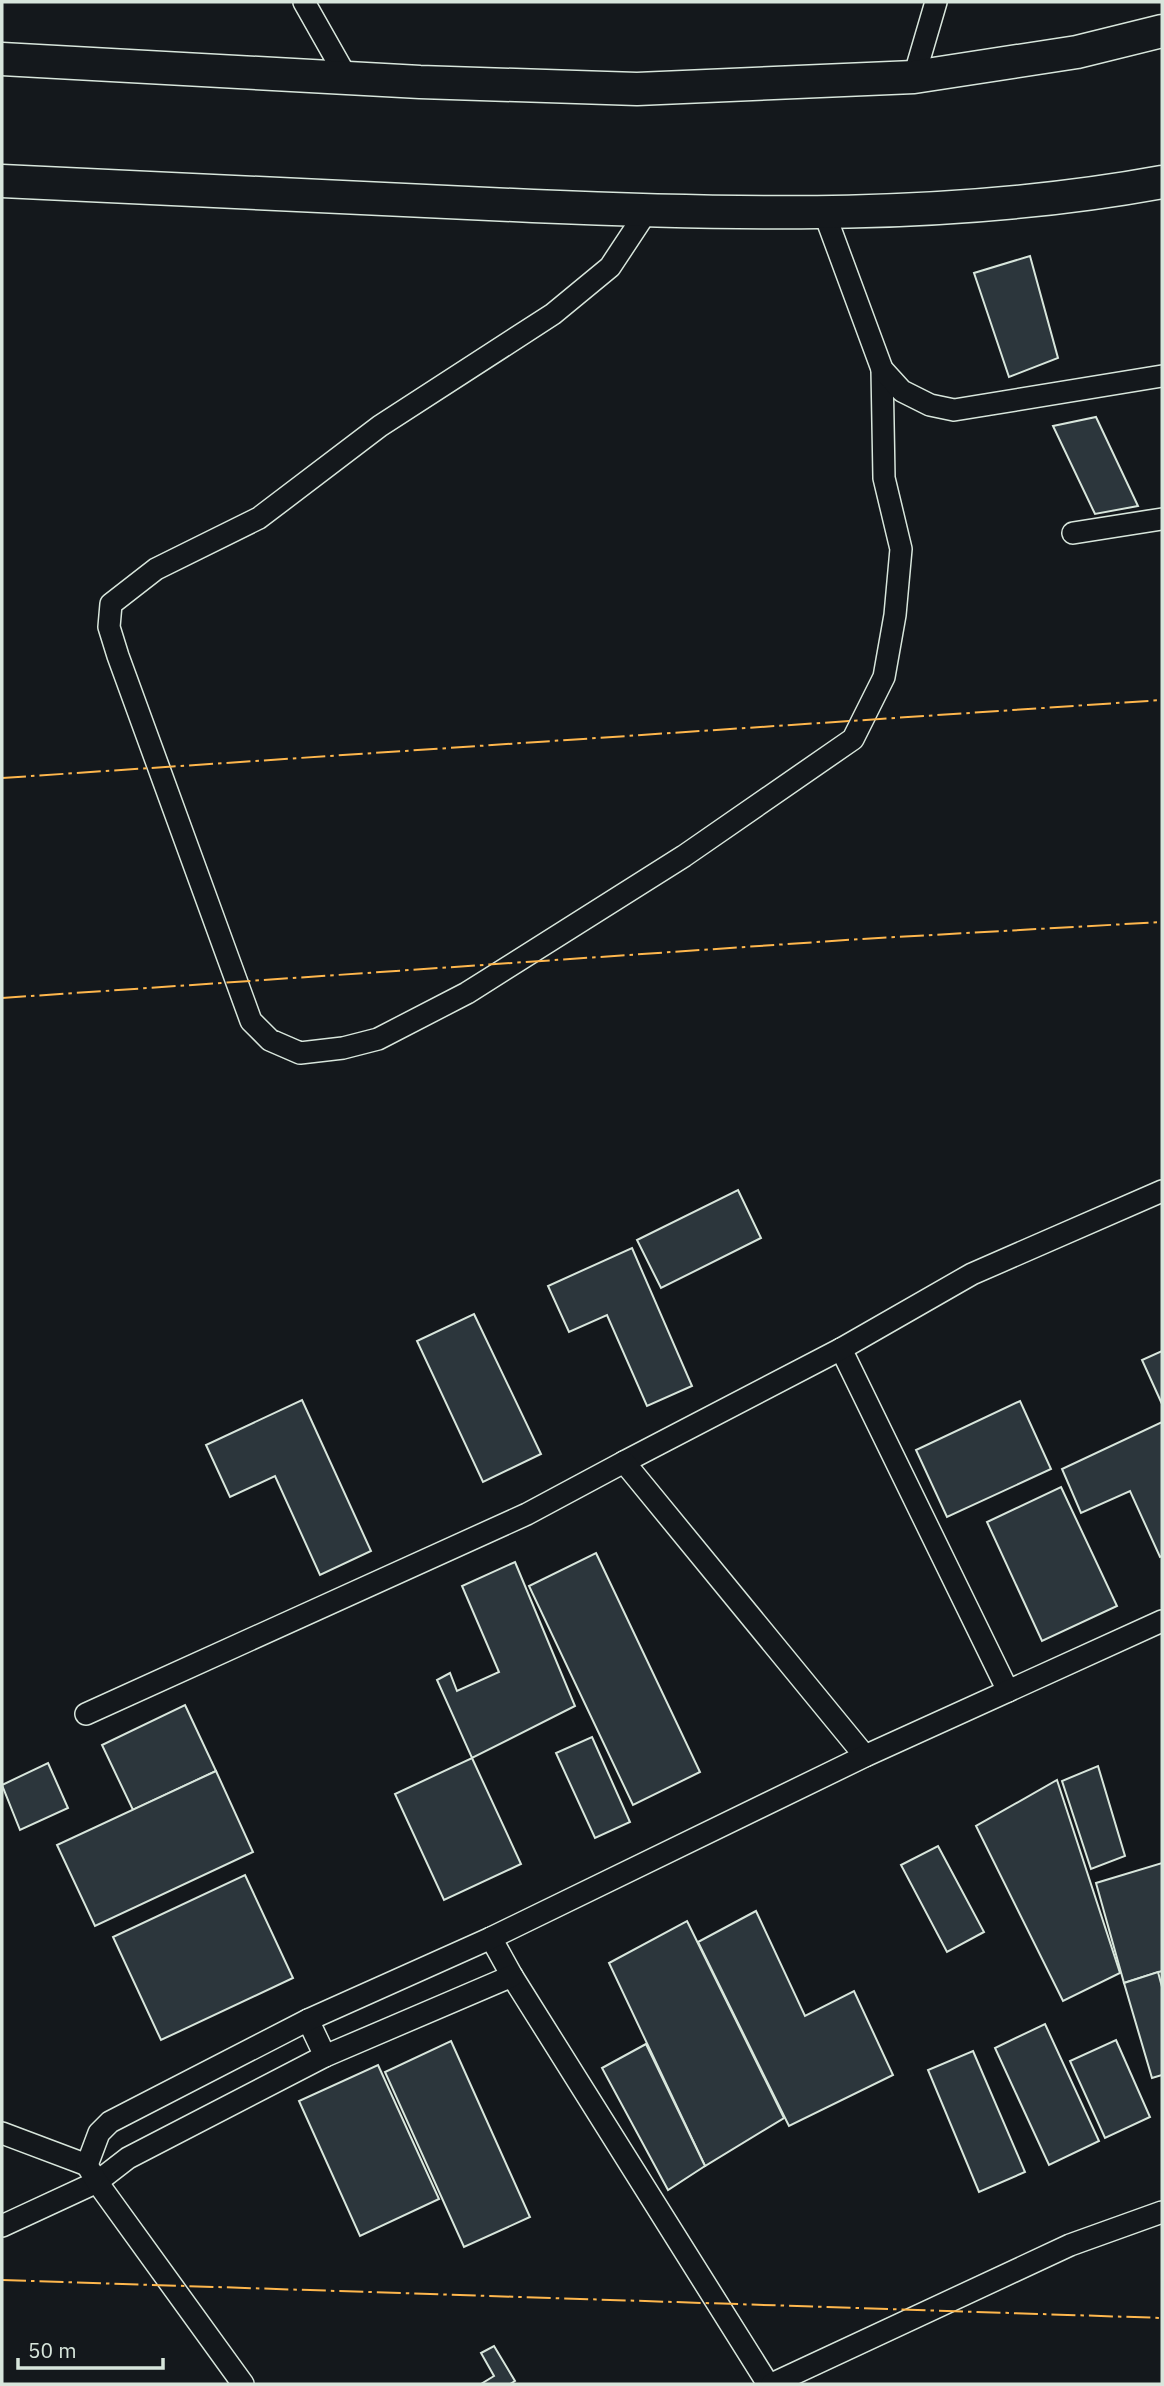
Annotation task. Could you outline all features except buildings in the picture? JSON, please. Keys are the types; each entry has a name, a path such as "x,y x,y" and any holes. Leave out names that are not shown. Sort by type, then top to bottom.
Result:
{"highway":[{"path":"2,59 347,78 637,89 914,77 1077,52 1162,31"},
{"path":"2,181 647,211 824,212 1007,204 1161,186"}],"street":[{"path":"304,2 347,78"},
{"path":"914,77 936,2"},
{"path":"647,211 610,267 554,314 380,426 259,518 156,569 111,604 109,626 118,656 251,1021 270,1040 300,1053 343,1048 378,1039 467,993 673,863 853,739 884,677 895,615 901,549 884,478 882,369 824,212"},
{"path":"882,369 902,391 930,405 954,410 1162,376"},
{"path":"1073,534 1162,519"},
{"path":"86,1714 527,1514 842,1349 972,1274 1162,1191"},
{"path":"842,1349 1008,1691"},
{"path":"624,1462 865,1756"},
{"path":"92,2174 99,2133 110,2122 308,2020 491,1938 865,1756 1162,1621"},
{"path":"491,1938 512,1976 770,2384 1070,2245 1162,2212"},
{"path":"2,2226 92,2174 325,2056 512,1976"},
{"path":"308,2020 325,2056"},
{"path":"2,2133 92,2174 243,2384"}],"power":[{"path":"2,778 1162,700"},
{"path":"2,998 861,939 1162,922"},
{"path":"2,2280 1162,2318"}]}
